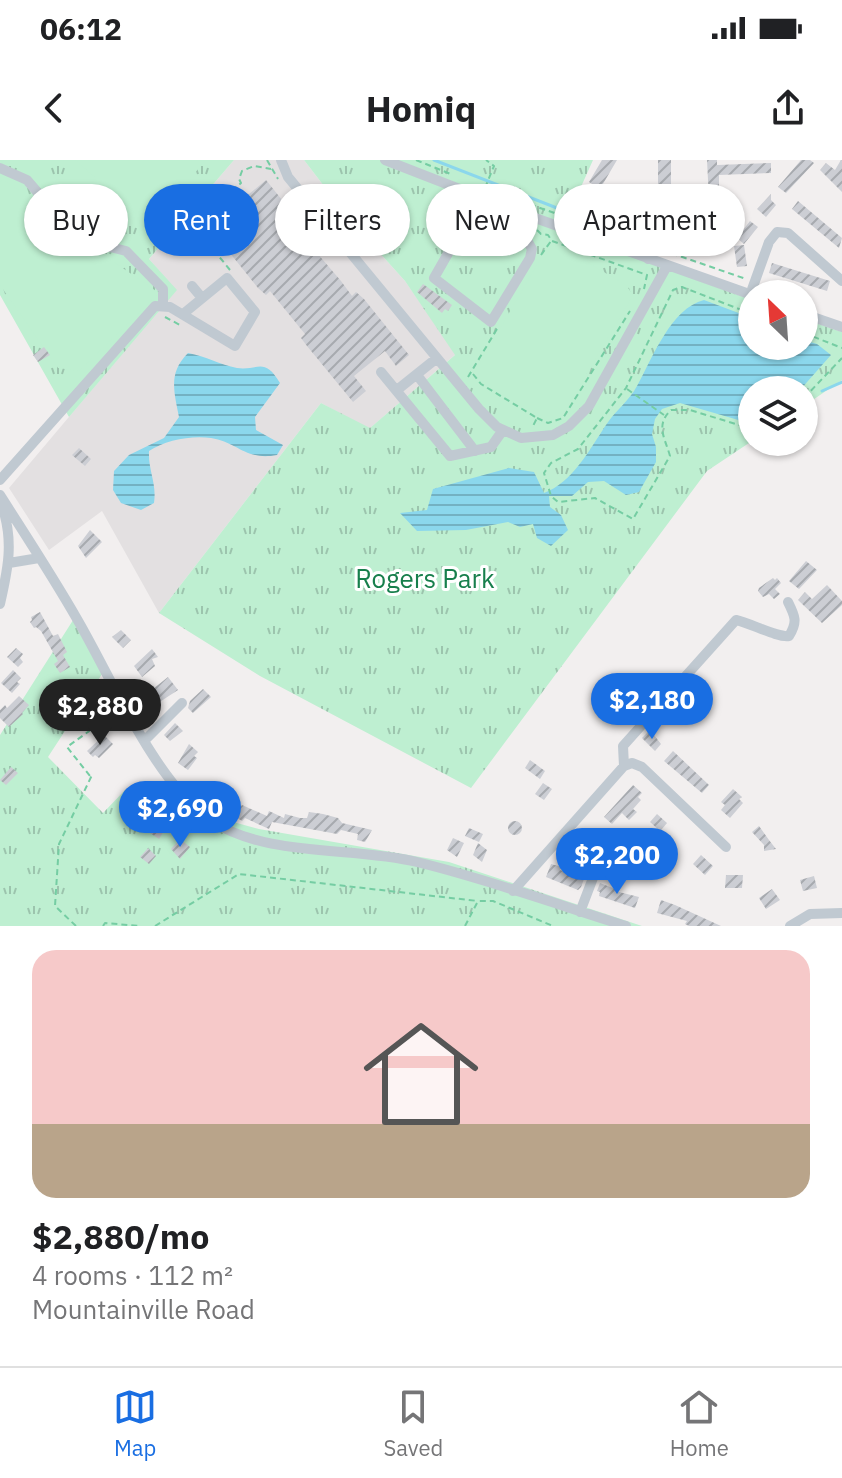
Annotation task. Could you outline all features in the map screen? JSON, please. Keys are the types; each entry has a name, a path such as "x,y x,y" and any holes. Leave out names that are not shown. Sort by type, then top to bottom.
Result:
{"street":[{"path":"281,160 288,177 479,409 497,427 521,438 553,435 569,426 589,406 667,266"},
{"path":"385,160 447,184"},
{"path":"0,168 27,180 57,215 86,241 130,253 163,289 160,310"},
{"path":"538,219 738,291"},
{"path":"756,280 772,236 783,231 842,281"},
{"path":"447,256 434,278 491,322 530,256"},
{"path":"0,480 155,306 160,310 183,314 235,346 255,312 227,278 183,314"},
{"path":"192,286 202,298"},
{"path":"818,319 842,327"},
{"path":"397,390 437,358"},
{"path":"381,372 450,456 491,447 503,430"},
{"path":"417,375 475,451"},
{"path":"0,498 76,616 145,740 182,794 210,819 237,834 273,843 413,861 626,926"},
{"path":"0,498 9,532 9,563 0,604"},
{"path":"9,563 39,558"},
{"path":"628,765 623,746 736,620 759,626 781,638 789,636 796,626 796,618 788,602"},
{"path":"145,740 182,703"},
{"path":"513,891 628,765"},
{"path":"628,765 642,767 726,847"},
{"path":"580,912 596,870"},
{"path":"790,926 810,914 842,913"}],"path":[{"path":"267,160 282,184"},
{"path":"416,160 453,175"},
{"path":"486,160 494,166 487,184"},
{"path":"235,276 196,228 215,212 212,208 241,183 242,171 254,166 271,169"},
{"path":"552,241 647,275 644,289"},
{"path":"679,256 749,280"},
{"path":"738,309 682,287 673,290 626,388 578,449 551,463 544,473 551,496 558,502 595,498 633,519 670,456 661,430 665,416 671,410 690,410 738,425"},
{"path":"472,373 481,384 537,418 548,423 563,418 636,302"},
{"path":"160,310 189,330"},
{"path":"818,339 842,348"},
{"path":"818,383 842,358"},
{"path":"626,388 665,416"},
{"path":"532,428 537,418"},
{"path":"76,926 55,906 59,844 92,775 67,747 118,710"},
{"path":"155,926 239,874 493,901 553,926"},
{"path":"465,926 478,901"},
{"path":"103,926 105,923 140,926"}],"shaded area":[{"path":"234,160 304,160 322,184 275,184 275,256 382,256 405,281 456,354 369,429 321,403 159,613 102,511 49,550 9,488 176,290 149,259 152,256 259,256 259,184 213,184"}],"green space":[{"path":"0,160 234,160 213,184 144,184 144,256 152,256 149,259 177,290 69,417 0,295"},
{"path":"75,160 206,160 185,184 144,184 144,220 128,206 128,184 102,184"},
{"name":"Rogers Park","path":"304,160 593,160 582,184 554,184 554,256 632,256 738,295 738,360 818,360 818,324 842,332 842,380 818,396 818,376 738,376 738,450 707,471 471,788 260,676 159,613 321,403 370,428 455,355 405,281 382,256 410,256 410,184 322,184"},
{"path":"3,179 24,194 24,256 105,256 159,293 79,371 58,368 0,285 0,182"},
{"path":"548,246 554,246 554,256 576,256 626,285 633,295 558,423 513,404 474,373"},
{"path":"75,617 104,671 48,757 103,813 126,789 214,833 226,820 259,829 449,862 642,926 0,926 0,735"}],"water":[{"path":"704,300 738,313 738,360 818,360 818,345 831,355 812,376 738,376 738,420 680,403 662,409 655,419 652,434 656,462 639,492 626,495 604,481 588,482 572,496 549,496 550,507 561,515 568,530 551,546 537,538 533,524 520,527 508,522 466,530 417,531 400,513 427,510 433,489 509,468 534,472 544,493 563,482 634,391 672,324 692,305"},
{"path":"188,353 237,368 260,366 269,370 280,383 255,417 256,430 283,445 277,455 266,456 249,453 211,438 171,441 149,451 154,503 141,510 121,503 113,490 114,471 129,455 164,438 179,417 174,391 175,375"}],"building":[{"path":"602,160 617,160 603,184 589,182"},
{"path":"658,160 671,160 671,184 658,184"},
{"path":"707,160 717,160 717,165 771,163 771,173 719,175 719,184 708,184"},
{"path":"801,160 814,163 786,193 778,187"},
{"path":"841,160 842,192 820,170 826,163 835,170"},
{"path":"266,180 275,191 275,256 320,256 352,296 356,292 364,299 409,355 396,366 385,351 354,376 366,391 353,402 301,338 305,334 270,291 266,295 258,288 232,256 259,256 259,186"},
{"path":"771,194 771,200 776,205 766,217 757,209"},
{"path":"798,201 842,238 839,248 792,209"},
{"path":"750,221 758,227 745,243 745,228"},
{"path":"745,252 747,266 737,267 735,256 745,256"},
{"path":"772,263 830,281 827,291 818,288 818,280 792,280 769,273"},
{"path":"423,284 452,305 448,311 445,309 442,313 417,292"},
{"path":"44,347 50,355 38,362 33,355"},
{"path":"79,448 91,459 85,466 72,455"},
{"path":"90,530 102,542 86,558 78,546"},
{"path":"806,561 817,570 799,589 789,581"},
{"path":"773,578 781,583 775,589 780,594 774,599 769,594 763,597 759,588"},
{"path":"827,585 842,605 822,623 798,600 805,592 812,599"},
{"path":"40,612 53,636 58,634 67,652 63,655 70,667 60,673 54,664 58,661 41,631 30,622 31,617"},
{"path":"121,630 131,640 123,648 112,637"},
{"path":"16,648 23,654 20,658 23,662 18,667 7,657"},
{"path":"152,649 158,657 152,659 155,666 142,677 134,666"},
{"path":"13,670 21,678 12,693 1,683"},
{"path":"168,677 178,690 152,707 143,697"},
{"path":"203,689 211,697 193,713 188,708 190,701"},
{"path":"19,696 29,705 9,727 0,718 0,710 5,705 7,708"},
{"path":"175,723 183,731 170,741 164,735"},
{"path":"650,730 661,744 655,751 642,738"},
{"path":"104,735 113,744 99,758 93,757 87,751"},
{"path":"189,744 198,752 188,770 178,763"},
{"path":"673,751 709,785 702,793 664,761"},
{"path":"530,760 545,771 540,779 525,768"},
{"path":"11,767 18,773 6,785 0,780"},
{"path":"543,783 552,789 544,800 535,794"},
{"path":"633,785 642,793 638,797 641,800 633,809 637,812 629,820 622,813 612,824 604,817"},
{"path":"222,787 228,796 218,806 211,799"},
{"path":"733,789 742,797 739,799 743,803 730,818 721,810 725,805 721,802"},
{"path":"242,805 267,816 269,811 284,818 285,814 307,818 309,812 323,814 338,818 342,823 372,830 365,842 357,840 358,834 341,830 337,834 272,822 269,829 234,816"},
{"path":"657,814 667,823 660,831 650,822"},
{"path":"159,819 167,826 159,839 147,831"},
{"path":"515,821 522,828 515,835 508,828"},
{"path":"759,826 776,849 764,851 764,845 752,832"},
{"path":"469,828 483,834 479,842 465,836"},
{"path":"592,829 603,841 590,850 581,842"},
{"path":"453,838 464,843 457,857 447,850"},
{"path":"180,839 190,847 180,859 171,849"},
{"path":"478,843 487,850 482,862 473,855"},
{"path":"148,848 156,856 149,864 140,857"},
{"path":"701,855 713,866 705,875 693,864"},
{"path":"551,864 584,879 581,887 578,890 546,877"},
{"path":"726,875 743,875 742,888 725,888"},
{"path":"814,876 817,888 803,891 800,880"},
{"path":"600,883 615,891 639,897 635,908 599,896"},
{"path":"772,889 780,900 766,909 759,898"},
{"path":"661,900 721,926 689,926 685,924 687,921 657,913"}],"waterway":[{"path":"434,160 554,207"},
{"path":"822,391 842,382"}]}
